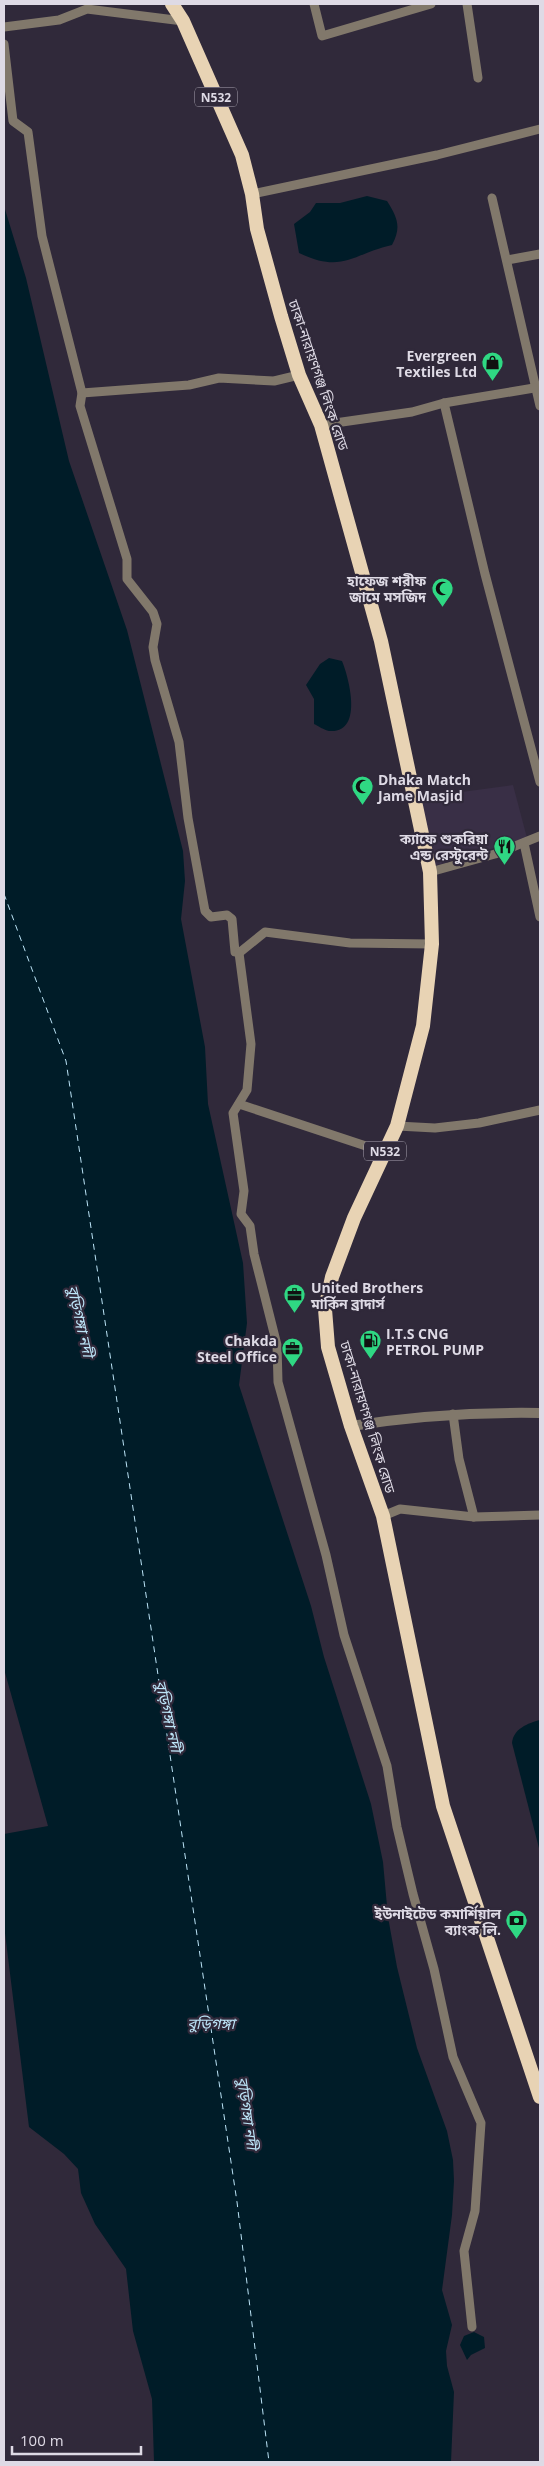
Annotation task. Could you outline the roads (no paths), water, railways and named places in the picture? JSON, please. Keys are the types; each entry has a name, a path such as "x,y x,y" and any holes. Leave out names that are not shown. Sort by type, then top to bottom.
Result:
{"highway":[{"name":"ঢাকা-নারায়ণগঞ্জ লিংক রোড","path":"172,4 183,21 242,155 252,194 257,230 269,273 299,375 321,425 381,641 430,872 432,944 423,1026 397,1126 354,1218 332,1277 325,1309 328,1346 351,1426 383,1516 443,1806 540,2097"}],"street":[{"path":"314,4 322,36 431,4"},
{"path":"467,4 478,78"},
{"path":"4,27 59,20 87,9 183,21"},
{"path":"4,44 13,121 28,132 42,236 82,393 80,406 127,559 127,579 153,612 157,624 153,647 155,660 179,742 194,857 205,911 211,917 227,915 232,919 235,952 239,953 251,1044 248,1090 233,1113 244,1191 241,1214 250,1226 254,1254 276,1345 278,1382 326,1555 344,1635 387,1766 404,1856 434,1969 452,2057 481,2123 475,2211 464,2251 472,2327"},
{"path":"252,194 437,154 540,129"},
{"path":"492,198 534,388 540,406"},
{"path":"507,260 540,254"},
{"path":"82,393 190,385 219,378 274,381 299,375"},
{"path":"321,425 412,412 444,402 534,388"},
{"path":"444,402 485,574 540,782"},
{"path":"430,872 495,854 540,836"},
{"path":"524,843 540,917"},
{"path":"239,953 264,932 350,943 432,944"},
{"path":"240,1104 384,1152"},
{"path":"397,1126 435,1128 479,1123 540,1110"},
{"path":"351,1426 396,1419 453,1414 540,1413"},
{"path":"453,1414 459,1459 474,1517"},
{"path":"383,1516 400,1509 474,1517 540,1515"}],"water":[{"path":"367,196 387,201 393,212 397,222 397,233 392,245 337,262 326,262 299,253 294,224 310,212 316,203 340,203"},
{"name":"বুড়িগঙ্গা","path":"4,206 26,278 69,461 127,630 183,851 185,881 181,919 205,1047 208,1104 243,1263 247,1323 239,1385 311,1606 324,1657 371,1804 383,1862 388,1917 397,1967 417,2048 447,2131 453,2160 452,2215 442,2290 452,2325 446,2351 447,2366 454,2392 451,2462 154,2462 152,2399 133,2331 126,2269 95,2224 81,2193 78,2169 64,2154 29,2127 4,1925 4,1834 48,1826 4,1669"},
{"path":"329,658 342,661 348,680 351,704 347,724 340,730 329,731 314,724 314,699 306,685 320,664"},
{"path":"540,1720 540,1852 512,1743 518,1730"},
{"path":"474,2332 484,2337 485,2348 471,2355 467,2360 460,2345 464,2336"}],"place":[{"name":"Evergreen Textiles Ltd","path":"493,382"},
{"name":"হাফেজ শরীফ জামে মসজিদ","path":"442,607"},
{"name":"Dhaka Match Jame Masjid","path":"362,806"},
{"name":"ক্যাফে শুকরিয়া এন্ড রেস্টুরেন্ট","path":"504,865"},
{"name":"United Brothers মার্কিন ব্রাদার্স","path":"295,1314"},
{"name":"I.T.S CNG PETROL PUMP","path":"370,1360"},
{"name":"Chakda Steel Office","path":"293,1367"},
{"name":"ইউনাইটেড কমার্শিয়াল ব্যাংক লি.","path":"517,1940"}],"water label":[{"name":"বুড়িগঙ্গা নদী","path":"81,1321"},
{"name":"বুড়িগঙ্গা নদী","path":"169,1716"},
{"name":"বুড়িগঙ্গা নদী","path":"248,2113"}]}
